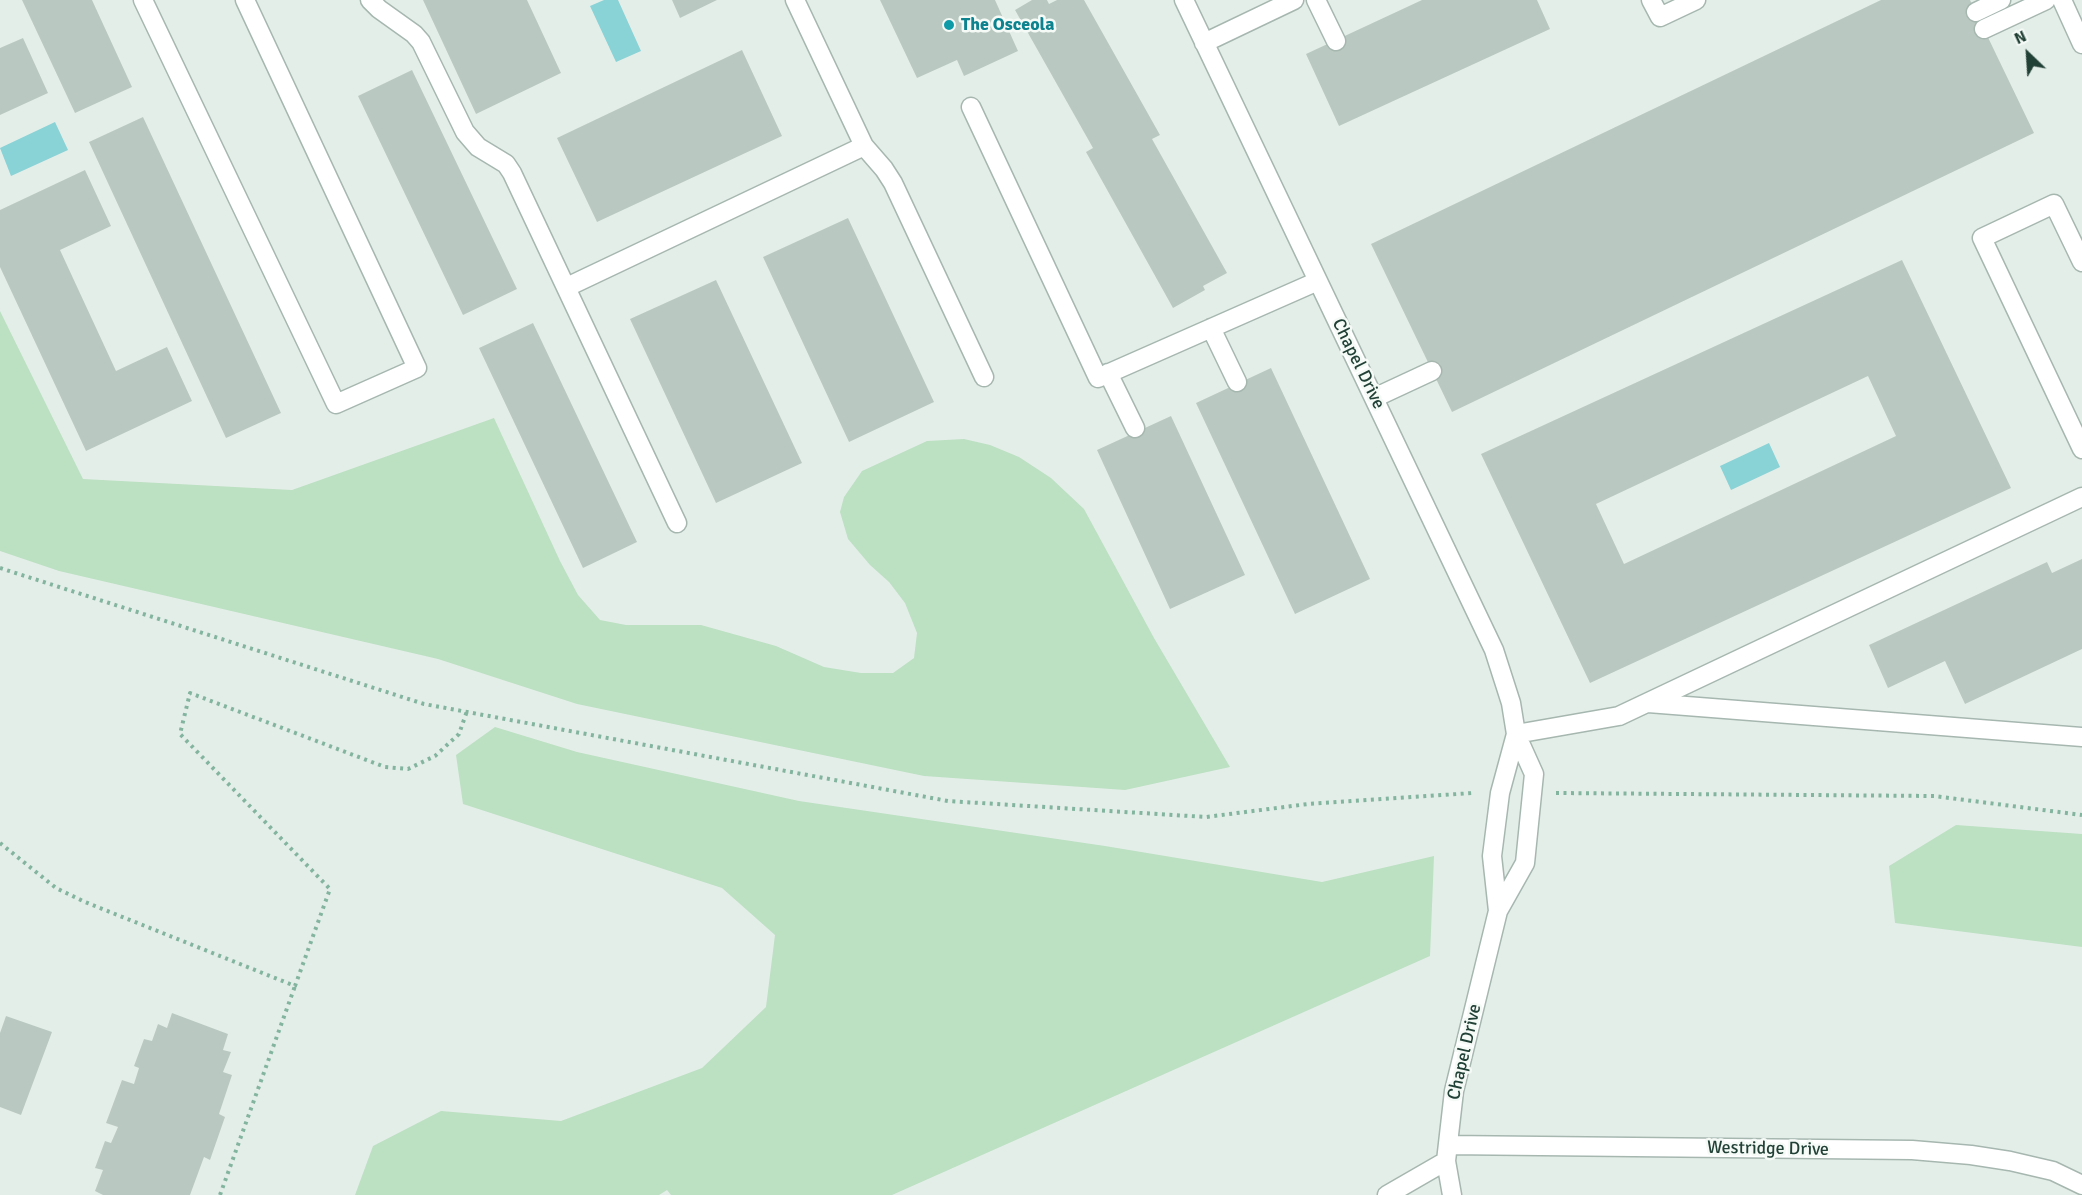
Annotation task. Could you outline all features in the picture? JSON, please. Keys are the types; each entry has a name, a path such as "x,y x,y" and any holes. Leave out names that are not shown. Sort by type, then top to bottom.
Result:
{"street":[{"path":"143,0 336,404 417,368 245,0"},
{"path":"370,0 407,28 421,42 465,132 478,147 506,164 567,287 677,523"},
{"path":"795,0 864,146 893,183 984,377"},
{"name":"Chapel Drive","path":"1184,0 1494,650 1511,703 1516,734 1534,774 1526,863 1498,911 1454,1090 1447,1153 1452,1195"},
{"path":"1204,43 1294,0"},
{"path":"1316,0 1336,40"},
{"path":"1651,0 1660,17 1696,0"},
{"path":"1976,12 2001,0"},
{"path":"1984,29 2046,0"},
{"path":"2062,0 2082,44"},
{"path":"971,107 1098,378 1318,281"},
{"path":"567,287 864,146"},
{"path":"2082,262 2054,204 1982,238 2082,449"},
{"path":"1211,328 1237,382"},
{"path":"1374,398 1432,371"},
{"path":"1108,373 1135,428"},
{"path":"1516,734 1619,716 2082,498"},
{"path":"1646,703 2082,737"},
{"name":"Chapel Drive","path":"1498,911 1492,856 1500,793 1516,734"},
{"name":"Westridge Drive","path":"1447,1153 1912,1150 2010,1161 2053,1171 2082,1185"},
{"path":"1387,1195 1447,1153"}],"path":[{"path":"0,568 424,704 948,801 1206,817 1308,804 1477,793"},
{"path":"220,1195 330,889 180,734 190,693 385,767 408,769 435,756 459,734 466,711"},
{"path":"1554,793 1934,796 2082,815"},
{"path":"0,843 56,888 85,902 295,986"}],"green space":[{"path":"0,311 83,479 292,490 494,418 560,561 578,595 600,620 626,625 701,625 776,646 824,667 861,673 893,673 914,658 917,633 905,603 889,582 870,565 848,539 840,512 844,497 862,471 927,441 964,439 990,445 1019,457 1051,478 1084,509 1154,638 1230,767 1125,790 924,776 577,704 438,659 59,571 0,551"},
{"path":"495,727 577,752 799,801 1105,846 1322,882 1434,856 1430,956 892,1195 671,1195 667,1190 659,1195 355,1195 373,1146 441,1111 561,1121 702,1068 766,1007 775,935 722,888 463,804 456,755"},
{"path":"1956,825 2082,834 2082,947 1895,923 1889,866"}],"water":[{"path":"604,0 618,0 641,51 616,62 590,6"},
{"path":"55,122 68,150 11,176 0,148"},
{"path":"1769,443 1780,467 1731,490 1720,466"}],"building":[{"path":"22,0 92,0 132,87 75,113"},
{"path":"423,0 527,0 561,73 476,114"},
{"path":"672,0 717,0 680,18"},
{"name":"The Osceola","path":"880,0 995,0 1018,51 964,76 957,60 917,78"},
{"path":"1032,0 1047,0 1049,4 1057,0 1084,0 1160,135 1152,139 1227,273 1203,286 1205,290 1173,308 1086,152 1093,148 1015,10"},
{"path":"1422,0 1537,0 1550,29 1339,126 1306,54"},
{"path":"1881,0 1970,0 2034,133 1452,412 1371,244"},
{"path":"23,38 48,93 0,115 0,48"},
{"path":"742,50 782,136 597,222 557,138"},
{"path":"412,70 517,289 463,315 358,96"},
{"path":"143,117 281,413 226,438 89,142"},
{"path":"85,170 111,226 60,250 116,371 167,347 192,401 86,451 0,267 0,210"},
{"path":"848,218 934,402 849,442 763,257"},
{"path":"1902,260 2011,488 1590,683 1481,454","holes":["1868,376 1896,436 1624,564 1596,504"]},
{"path":"716,280 802,463 716,503 630,319"},
{"path":"533,323 637,542 583,568 479,348"},
{"path":"1271,368 1370,579 1295,614 1196,403"},
{"path":"1171,416 1245,575 1170,609 1097,450"},
{"path":"2082,559 2082,649 1965,704 1945,661 1888,688 1869,645 2047,562 2052,573"},
{"path":"172,1013 228,1034 223,1050 231,1052 223,1072 232,1075 219,1114 225,1117 210,1160 204,1157 190,1195 103,1195 95,1191 103,1170 95,1168 105,1141 111,1143 118,1127 106,1123 122,1080 134,1084 139,1068 134,1066 144,1039 152,1041 158,1024 167,1028"},
{"path":"6,1016 52,1032 21,1115 0,1107 0,1033"}],"place":[{"name":"The Osceola","path":"949,25"}]}
